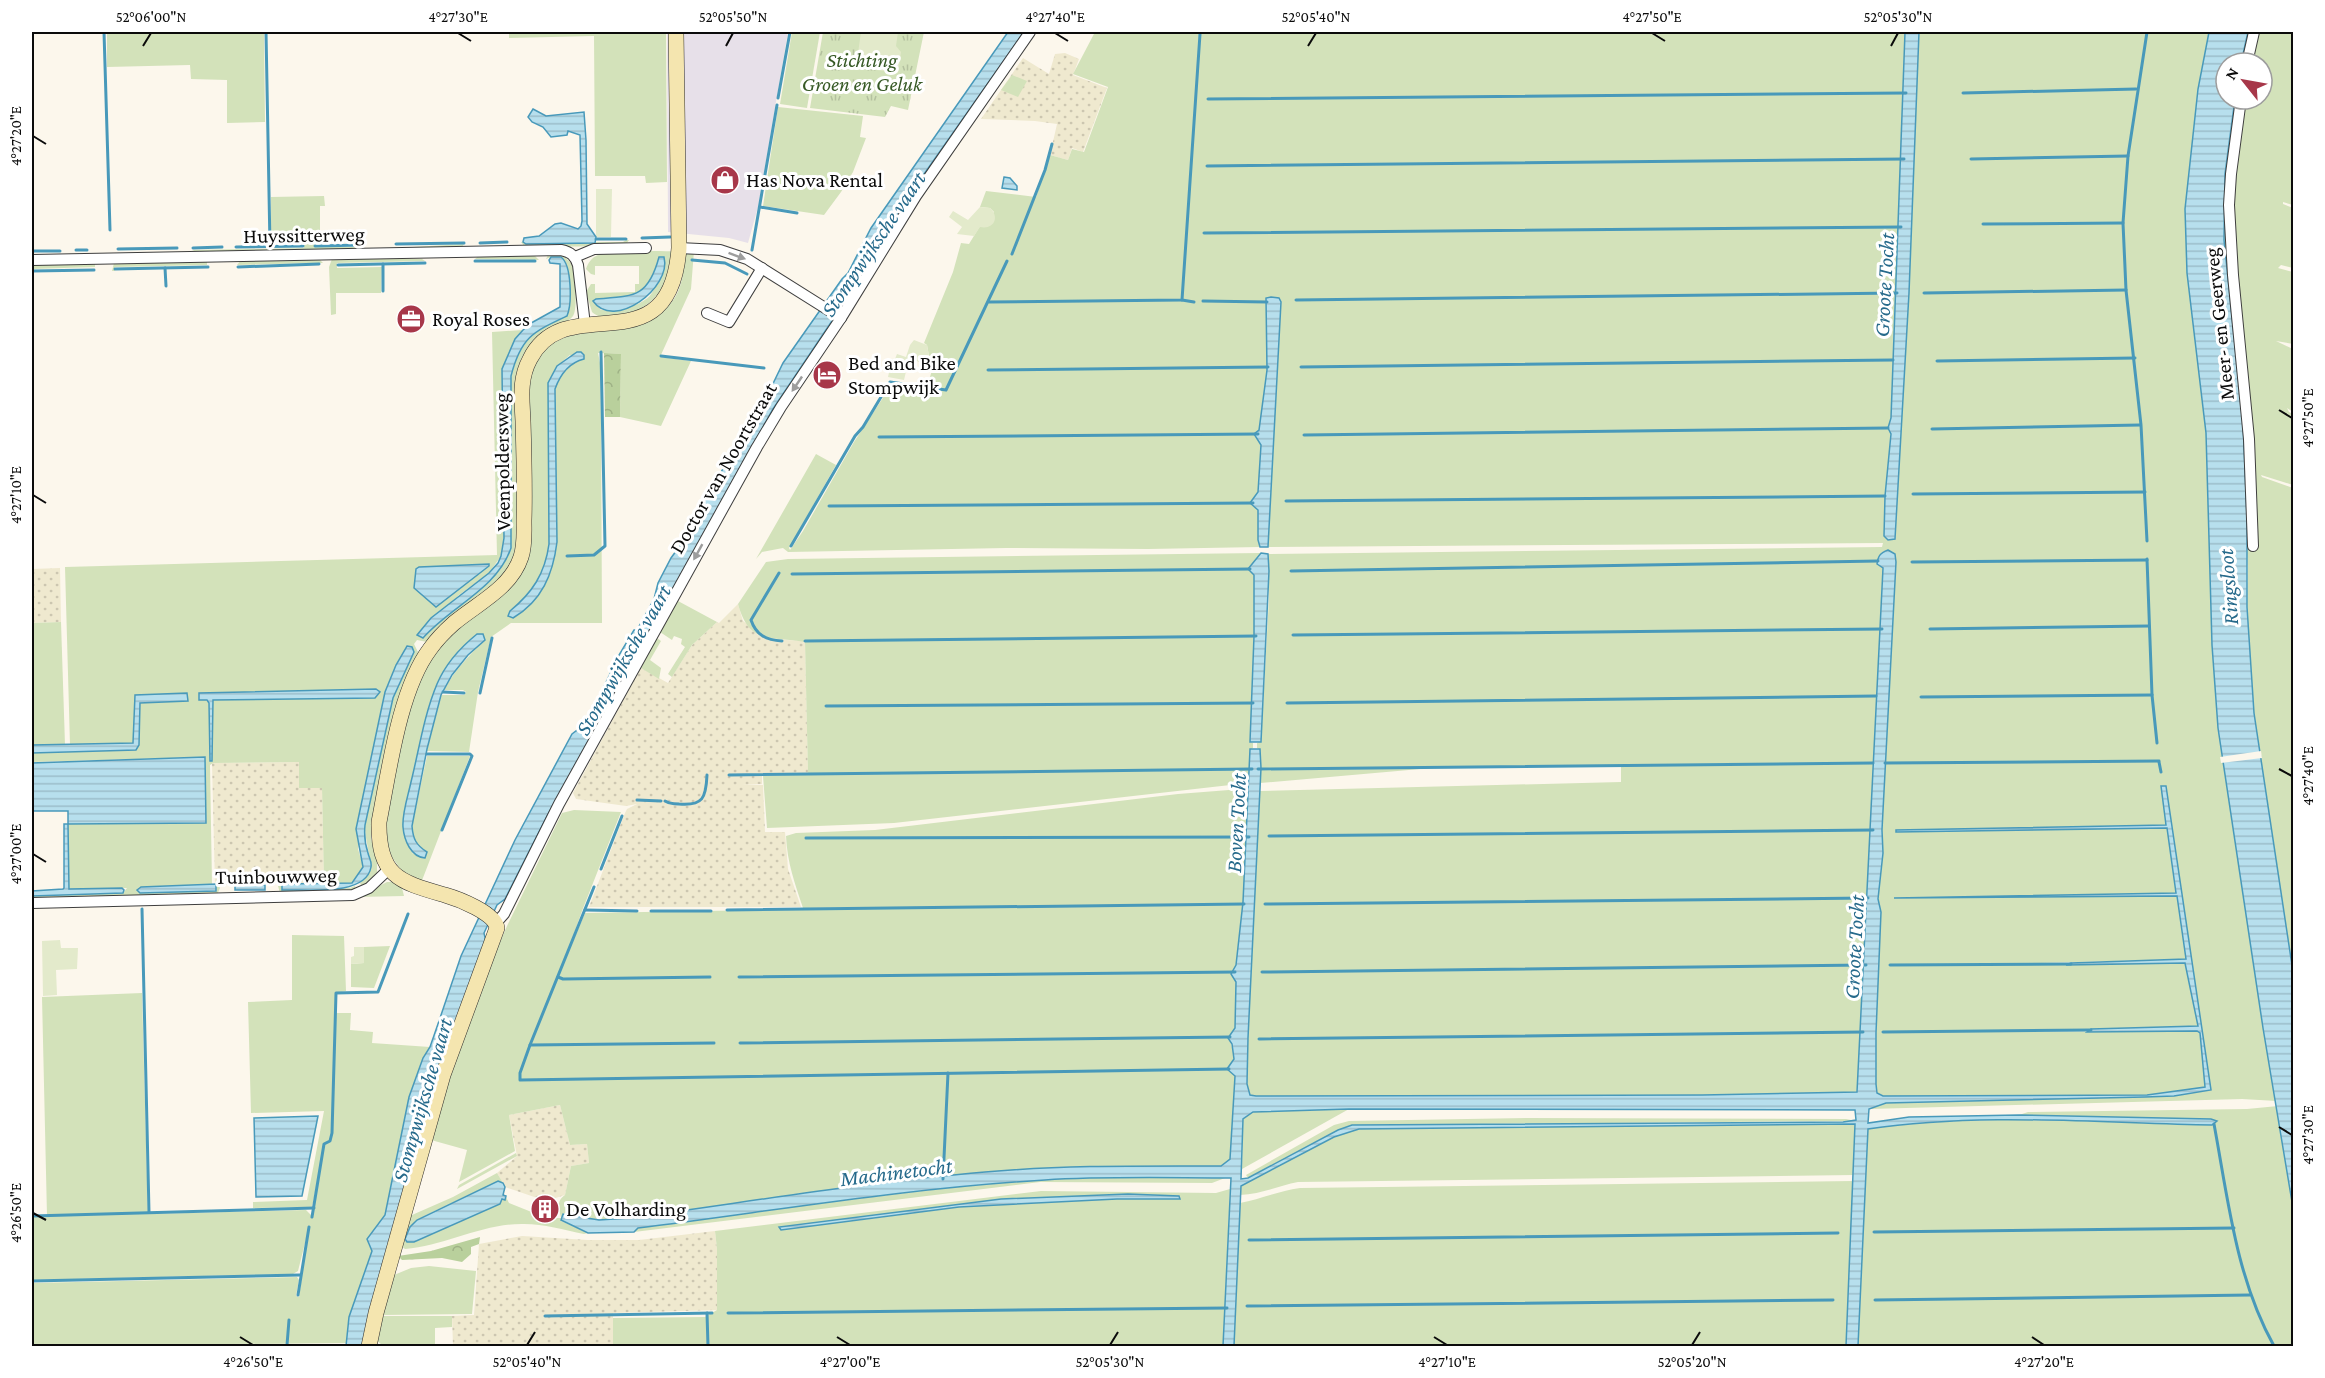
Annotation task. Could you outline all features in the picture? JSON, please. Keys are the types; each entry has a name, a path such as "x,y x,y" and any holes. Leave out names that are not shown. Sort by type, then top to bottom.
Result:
{"street":[{"name":"Veenpoldersweg","path":"390,868 383,857 378,840 379,822 411,683 423,659 441,635 504,585 518,567 524,543 525,509 521,383 530,358 544,340 560,331 585,325 634,321 657,308 671,290 678,266 679,248 676,32"},
{"name":"Doctor van Noortstraat","path":"369,1347 376,1313 443,1075 495,935 494,921 504,914 559,804 781,407 916,196 1030,32"},
{"path":"2250,51 2254,32"},
{"name":"Meer- en Geerweg","path":"2239,111 2229,205 2232,263 2248,416 2253,546"},
{"path":"585,325 578,265 575,257 594,249 646,248"},
{"path":"679,248 720,250 747,260 762,267 839,316"},
{"name":"Huyssitterweg","path":"32,260 542,250 561,250 575,257"},
{"path":"706,313 729,322 762,267"},
{"path":"390,868 406,883 447,895 478,909 494,921"},
{"name":"Tuinbouwweg","path":"32,903 353,895 369,888 390,868"}],"shaded area":[{"path":"667,32 788,32 758,207 748,243 729,238 668,232"},
{"path":"1065,53 1079,59 1073,75 1107,88 1083,152 1072,148 1068,160 1050,155 1057,124 981,119 1023,58 1049,74 1055,54"},
{"path":"60,568 61,622 32,623 32,569"},
{"path":"738,604 743,621 768,639 805,641 808,774 762,774 762,784 742,784 763,785 765,832 785,832 788,869 801,907 589,907 625,813 627,809 637,804 626,806 576,799 573,793 641,668 668,683 692,645"},
{"path":"299,762 322,787 324,883 215,885 212,763"},
{"path":"560,1105 570,1145 587,1144 589,1163 571,1166 565,1195 546,1201 505,1187 497,1173 517,1156 509,1115"},
{"path":"715,1231 717,1310 613,1313 613,1346 453,1346 452,1316 474,1315 479,1244 522,1236 639,1240"}],"green space":[{"path":"107,32 264,32 265,122 227,123 227,80 191,79 190,65 107,67"},
{"path":"509,32 666,32 667,182 646,183 645,176 595,176 594,36 509,38"},
{"path":"792,32 820,32 807,108 780,104"},
{"name":"Stichting Groen en Geluk","path":"823,32 924,32 908,110 891,106 885,117 810,108"},
{"path":"861,32 898,32 896,46 901,52 898,73 856,67"},
{"path":"1095,32 1905,32 1891,418 1888,428 1891,434 1885,496 1884,535 1888,540 1895,538 1909,293 1919,32 2209,32 2198,89 2185,209 2187,273 2206,433 2212,645 2218,728 2263,1028 2277,1101 2242,1099 1869,1109 1886,1103 2174,1096 2211,1090 2166,786 2161,787 2167,825 1896,830 1897,832 2168,828 2176,893 1894,898 2177,896 2186,959 1969,965 2185,963 2198,1026 1988,1032 2197,1031 2200,1033 2206,1087 2147,1095 1883,1096 1877,1093 1876,1033 1881,912 1878,899 1883,853 1882,830 1896,562 1895,554 1888,550 1882,552 1878,564 1883,568 1857,1092 1702,1095 1250,1095 1247,1084 1248,1038 1260,791 1621,782 1621,766 1443,767 1260,783 1260,750 1257,748 1257,743 1261,741 1269,598 1268,554 1882,547 1883,543 1268,547 1281,302 1279,298 1266,299 1267,370 1259,430 1254,434 1261,445 1258,492 1260,547 788,552 783,548 762,552 756,559 816,454 836,465 789,548 790,550 854,442 892,384 927,388 935,359 929,356 927,345 924,343 953,272 961,243 969,244 980,226 994,212 990,208 980,207 986,191 1036,197 1050,155 1068,160 1072,149 1084,152 1108,87 1073,74"},
{"path":"2248,32 2293,32 2293,205 2283,202 2283,204 2293,208 2293,268 2281,265 2278,268 2293,272 2293,344 2276,341 2293,349 2293,412 2287,408 2293,414 2293,485 2261,475 2293,488 2293,972 2254,713 2247,607 2248,567 2224,240 2225,174 2233,111 2274,111 2274,51 2244,51"},
{"path":"1012,75 1027,81 1018,97 1001,90"},
{"path":"778,107 863,116 860,137 866,138 853,172 824,215 763,206"},
{"path":"596,189 612,189 611,237 596,237"},
{"path":"324,196 325,206 320,206 320,242 314,243 315,247 363,247 363,249 201,254 192,250 304,248 303,243 273,242 271,238 271,197"},
{"path":"980,207 990,208 995,215 992,225 980,227 974,236 957,234 962,227 949,217 953,211 968,220"},
{"path":"629,240 625,246 525,247 521,242 623,242"},
{"path":"464,244 461,249 398,250 395,248"},
{"path":"674,251 664,285 650,302 631,313 614,317 601,317 592,312 586,292 591,284 595,284 595,293 635,292 635,284 639,284 639,266 595,266 595,275 586,269 593,258 613,252","holes":["659,257 653,291 644,301 622,309 601,310 594,301 597,299 630,295 644,288 655,270"]},
{"path":"694,251 691,289 660,357 691,361 661,426 620,417 621,354 598,353 601,418 602,623 511,623 491,637 478,692 469,752 427,751 441,695 464,695 466,692 463,690 444,690 463,663 485,640 477,635 452,660 430,706 407,800 404,835 413,854 419,848 413,838 412,826 427,756 470,756 421,883 401,870 392,857 386,841 385,818 410,703 424,669 446,639 520,575 527,393 532,370 545,350 563,338 633,324 655,316 672,302 682,279 684,252","holes":["570,355 576,361 560,376 555,389 557,542 555,553 549,575 538,595 513,618 510,611 531,590 541,574 549,544 548,383 557,366"]},
{"path":"558,254 571,264 575,283 575,312 569,320 545,331 532,342 517,373 515,382 518,543 513,560 500,580 427,642 417,640 414,644 419,654 398,704 371,824 371,839 377,860 375,877 362,887 360,883 371,868 365,825 393,698 414,652 385,692 358,849 363,866 352,883 324,883 322,788 299,788 299,762 213,763 210,765 212,885 136,888 216,891 216,884 218,884 220,888 217,895 32,900 32,896 123,893 127,888 69,889 68,824 206,823 205,757 32,762 32,753 136,750 140,703 188,701 141,694 133,743 70,745 65,567 497,555 492,332 523,330 515,339 502,369 504,538 501,556 489,573 459,595 421,630 423,638 496,574 511,548 511,376 517,357 527,340 542,327 565,315 570,306 567,265 551,257 546,259 548,255","holes":["376,689 380,692 375,698 212,700 212,760 210,761 209,703 199,693"]},
{"path":"480,255 534,255 539,260 475,259"},
{"path":"396,257 425,261 337,263 337,268 382,267 381,293 336,293 336,314 331,315 329,267 332,259"},
{"path":"318,258 323,263 237,265 242,259"},
{"path":"207,261 207,265 115,267 115,271 112,271 114,263"},
{"path":"95,262 95,267 32,269 32,263"},
{"path":"914,340 927,345 929,356 920,362 909,359 904,380 888,377 892,359 895,359 897,354 906,357"},
{"path":"604,353 621,354 620,417 605,417"},
{"path":"1261,553 1248,569 1254,575 1254,636 1250,742 1253,743 1253,748 1250,750 1248,783 894,823 767,828 763,776 808,774 805,642 772,638 755,632 748,626 738,604 766,562 788,559"},
{"path":"678,601 717,622 692,645 672,677 668,674 685,647 681,644 682,639 674,636 672,640 660,632"},
{"path":"61,622 65,745 32,745 32,623"},
{"path":"657,638 661,641 650,660 661,668 659,679 641,668"},
{"path":"1229,790 1248,790 1243,902 1236,965 1232,974 1236,981 1235,1028 1228,1038 1234,1062 1234,1115 1230,1159 1221,1166 1090,1166 987,1172 822,1191 629,1218 599,1220 570,1216 561,1221 588,1233 584,1234 524,1224 494,1227 420,1247 405,1249 400,1245 402,1240 414,1242 499,1204 502,1198 506,1197 509,1203 544,1217 543,1220 552,1222 554,1218 561,1218 559,1202 565,1195 571,1166 589,1163 587,1144 570,1145 560,1105 509,1115 515,1151 459,1182 467,1150 431,1140 470,1010 507,926 562,813 574,810 621,812 563,965 585,913 937,907 803,908 792,873 786,836 796,833 875,830"},
{"path":"387,882 392,882 402,888 404,896 358,897"},
{"path":"278,886 282,886 282,890 355,886 356,890 280,893"},
{"path":"292,935 344,936 346,991 336,993 336,1013 351,1013 350,1030 373,1032 372,1043 430,1047 423,1058 409,1097 385,1215 368,1243 372,1251 349,1317 346,1343 32,1346 32,1283 297,1277 299,1280 296,1296 299,1297 309,1227 298,1271 293,1274 32,1280 32,1217 47,1216 42,997 142,993 148,1214 306,1210 313,1217 322,1158 312,1207 253,1208 253,1202 307,1200 324,1111 251,1113 248,1002 292,1000"},
{"path":"60,940 61,948 78,948 77,969 56,970 57,995 43,996 42,941"},
{"path":"390,946 374,988 351,987 351,964 364,963 364,947"},
{"path":"354,947 364,947 364,963 351,964"},
{"path":"2278,1106 2293,1208 2293,1346 1858,1346 1868,1129 1953,1121 1996,1120 2212,1125 2216,1121 2019,1115 2028,1112 2247,1109"},
{"path":"1349,1109 1242,1169 1243,1119 1253,1112"},
{"path":"1526,1118 1846,1119 1856,1121 1352,1125 1338,1130 1248,1178 1246,1175 1334,1125 1349,1121"},
{"path":"1856,1124 1854,1175 1298,1182 1262,1192 1240,1195 1241,1186 1334,1137 1359,1129"},
{"path":"516,1153 517,1156 457,1189 459,1185"},
{"path":"497,1173 503,1183 498,1181 426,1215 417,1220 409,1231 405,1230 408,1218 412,1215 453,1197"},
{"path":"1088,1178 1225,1178 1212,1183 1040,1182 634,1232 638,1228 992,1184"},
{"path":"1853,1181 1846,1346 1234,1346 1240,1203 1277,1193 1300,1188"},
{"path":"1230,1189 1223,1346 613,1346 613,1318 705,1317 717,1310 715,1231 1041,1191 1216,1193","holes":["1128,1194 1179,1196 1179,1199 1117,1199 959,1207 847,1222 1002,1199"]},
{"path":"480,1237 479,1244 471,1247 471,1254 462,1262 442,1258 402,1260 398,1256 431,1251"},
{"path":"429,1266 476,1271 472,1314 382,1315 394,1275 411,1268"},
{"path":"382,1316 452,1316 452,1327 435,1328 435,1346 381,1344 377,1341"}],"water":[{"name":"Stompwijksche vaart","path":"1008,32 1024,32 903,204 832,321 773,409 547,816 505,899 497,905 484,933 486,942 364,1346 346,1346 349,1317 372,1251 367,1239 385,1215 409,1097 423,1058 430,1047 461,956 515,840 572,734 581,727 596,703 619,655 634,630 637,630 654,599 658,583 671,558 682,543 709,492 768,394 783,363 848,273 871,228"},
{"path":"1905,32 1919,32 1909,293 1895,539 1888,540 1884,536 1885,496 1891,434 1888,428 1891,418"},
{"name":"Ringsloot","path":"2209,32 2248,32 2244,51 2214,51 2214,111 2233,111 2225,174 2224,240 2243,423 2247,517 2247,607 2254,713 2293,972 2293,1208 2263,1028 2218,728 2212,645 2206,433 2187,273 2185,209 2198,89"},
{"path":"533,109 546,116 584,112 587,224 596,237 595,243 526,244 523,242 524,238 539,236 555,224 561,223 578,229 582,221 580,135 568,131 567,135 551,137 543,127 532,122 528,117"},
{"path":"1004,177 1010,178 1017,186 1017,190 1002,188"},
{"path":"551,257 561,257 565,261 569,276 570,303 567,316 537,332 524,344 511,376 511,548 495,575 423,638 417,635 431,618 489,573 501,556 504,538 502,369 515,339 523,330 560,307 560,264 550,263"},
{"path":"659,257 664,257 664,269 659,281 639,302 614,311 602,309 593,301 630,295 644,288 655,270"},
{"path":"1266,298 1279,298 1281,302 1268,547 1260,547 1258,510 1250,503 1258,492 1261,445 1254,434 1259,430 1267,370"},
{"path":"577,352 584,355 584,359 573,363 565,370 555,389 557,542 553,565 539,595 513,618 508,616 510,611 531,590 541,574 549,544 548,383 557,366"},
{"path":"1888,550 1895,554 1896,562 1882,830 1883,853 1878,899 1881,912 1876,1033 1877,1093 1883,1096 2147,1095 2205,1087 2200,1033 2197,1031 2087,1032 2091,1029 2198,1026 2185,963 2066,965 2186,959 2177,896 1894,898 2176,893 2167,828 1896,832 1896,830 2166,825 2161,786 2166,786 2211,1090 2174,1096 1886,1103 1869,1109 1868,1123 1909,1117 2019,1115 2211,1119 2217,1121 2212,1125 1996,1120 1953,1121 1868,1129 1858,1346 1846,1346 1855,1124 1359,1129 1334,1137 1241,1186 1234,1346 1223,1346 1231,1178 1091,1178 943,1188 638,1228 634,1232 588,1233 561,1220 563,1214 599,1220 629,1218 851,1187 985,1172 1074,1167 1221,1166 1230,1159 1235,1076 1227,1069 1234,1059 1232,1044 1228,1038 1235,1028 1236,982 1231,974 1236,965 1243,902 1250,749 1260,749 1261,768 1248,1038 1247,1084 1250,1095 1702,1095 1857,1092 1883,568 1877,564 1880,555","holes":["1349,1109 1855,1110 1856,1120 1843,1122 1352,1125 1338,1130 1248,1178 1241,1179 1243,1119 1253,1112"]},
{"path":"1261,553 1268,554 1269,571 1261,742 1250,742 1254,575 1248,569"},
{"path":"489,564 436,607 414,588 416,569 419,567"},
{"path":"477,634 483,634 485,640 468,655 452,675 441,695 427,749 412,826 416,841 427,852 425,858 420,857 412,851 407,842 403,822 425,720 432,696 444,670"},
{"path":"407,646 412,647 414,652 393,698 365,825 365,843 371,861 367,877 347,887 282,890 282,884 352,883 363,867 356,829 385,692"},
{"path":"376,689 380,692 375,698 213,700 212,761 210,761 209,703 207,700 199,700 199,693"},
{"path":"187,693 188,701 140,703 139,745 136,750 32,753 32,745 133,743 135,695"},
{"path":"205,757 206,823 68,824 68,811 32,811 32,763"},
{"path":"64,824 68,824 69,889 122,888 123,893 32,896 32,891 64,888"},
{"path":"216,884 216,891 140,893 137,890 141,887"},
{"path":"235,885 265,885 265,890 235,890"},
{"path":"318,1116 302,1196 256,1197 254,1118"},
{"path":"498,1181 503,1183 505,1187 503,1195 506,1196 500,1204 414,1242 407,1242 405,1239 410,1227 417,1220"},
{"path":"1128,1194 1179,1196 1180,1199 1117,1199 959,1207 781,1230 779,1227 1001,1199"}],"pier":[{"path":"2261,751 2262,758 2221,763 2220,757"}],"waterway":[{"path":"104,32 110,230"},
{"path":"266,32 270,246"},
{"path":"778,98 790,32"},
{"path":"2147,32 2128,156 2123,223 2126,290 2141,425 2147,541"},
{"path":"989,302 1182,300 1200,34"},
{"path":"1963,93 2136,89"},
{"path":"1208,99 1906,93"},
{"path":"752,250 777,105"},
{"path":"1012,254 1045,170 1052,144"},
{"path":"1971,159 2128,156"},
{"path":"1207,166 1904,159"},
{"path":"760,207 797,213"},
{"path":"1983,224 2123,223"},
{"name":"Groote Tocht","path":"1204,233 1901,227"},
{"path":"642,238 670,237"},
{"path":"596,239 626,239"},
{"path":"480,243 507,242"},
{"path":"396,244 464,243"},
{"path":"315,246 363,245"},
{"path":"236,247 303,246"},
{"path":"193,248 222,247"},
{"path":"118,249 177,248"},
{"path":"76,250 87,250"},
{"path":"32,251 60,251"},
{"path":"692,260 725,263 747,274"},
{"path":"475,261 535,261"},
{"path":"791,546 855,436 863,427 890,382 946,390 1007,261"},
{"path":"338,265 425,263"},
{"path":"238,267 319,264"},
{"path":"383,264 383,291"},
{"path":"115,269 208,267"},
{"path":"165,268 166,286"},
{"path":"32,271 94,270"},
{"path":"1924,293 2126,290"},
{"name":"Groote Tocht","path":"1296,300 1897,293"},
{"path":"1182,300 1194,302"},
{"path":"1203,301 1267,302"},
{"path":"567,556 594,555 605,546 601,352"},
{"path":"661,356 764,368"},
{"path":"1937,361 2135,358"},
{"path":"1301,367 1893,360"},
{"path":"988,370 1268,367"},
{"path":"1932,429 2140,425"},
{"path":"1304,435 1888,428"},
{"path":"879,437 1258,434"},
{"path":"1913,494 2145,492"},
{"path":"1286,501 1885,496"},
{"path":"829,506 1253,503"},
{"path":"2147,559 2152,695 2157,743"},
{"path":"1912,562 2147,560"},
{"path":"1291,571 1878,561"},
{"path":"792,574 1250,569"},
{"path":"779,573 751,620 762,636 782,641"},
{"path":"1930,629 2149,626"},
{"path":"1293,635 1882,629"},
{"path":"805,641 1256,636"},
{"path":"480,693 492,638"},
{"path":"443,692 464,693"},
{"path":"1921,697 2152,695"},
{"path":"1287,703 1876,696"},
{"path":"826,706 1253,703"},
{"path":"427,754 470,754 472,756 442,830"},
{"path":"1885,763 2159,761"},
{"path":"2159,762 2161,772"},
{"name":"Boven Tocht","path":"1258,769 1873,763"},
{"name":"Boven Tocht","path":"729,775 1252,769"},
{"path":"665,801 687,804 698,802 706,790 707,775"},
{"path":"637,800 661,801"},
{"path":"601,869 622,816"},
{"path":"1269,836 1873,830"},
{"name":"Boven Tocht","path":"806,838 1249,837"},
{"path":"594,887 530,1045 520,1073 520,1080 1229,1069"},
{"name":"Groote Tocht","path":"1265,904 1868,898"},
{"path":"727,910 1244,904"},
{"path":"142,909 149,1212"},
{"path":"585,910 637,911"},
{"path":"651,911 711,911"},
{"path":"312,1217 324,1144 330,1141 332,1133 336,993 378,992 408,914"},
{"path":"1890,965 2071,964"},
{"name":"Groote Tocht","path":"1262,972 1866,965"},
{"path":"739,977 1235,972"},
{"path":"558,977 563,979 710,977"},
{"path":"1883,1032 2091,1030"},
{"path":"1259,1039 1863,1032"},
{"path":"740,1043 1230,1037"},
{"path":"530,1045 714,1043"},
{"name":"Machinetocht","path":"943,1179 948,1073"},
{"path":"2214,1124 2242,1266 2261,1320 2274,1346"},
{"path":"32,1216 314,1208"},
{"path":"298,1295 309,1227"},
{"path":"1874,1232 2234,1228"},
{"path":"1249,1240 1838,1233"},
{"path":"32,1281 300,1275"},
{"path":"1875,1300 2250,1295"},
{"path":"1247,1306 1833,1300"},
{"path":"728,1313 1227,1308"},
{"path":"707,1313 708,1346"},
{"path":"545,1316 712,1313"},
{"path":"285,1346 287,1345 289,1320"}],"place":[{"name":"Has Nova Rental","path":"725,180"},
{"name":"Royal Roses","path":"411,319"},
{"name":"Bed and Bike Stompwijk","path":"827,375"},
{"name":"De Volharding","path":"545,1209"}]}
